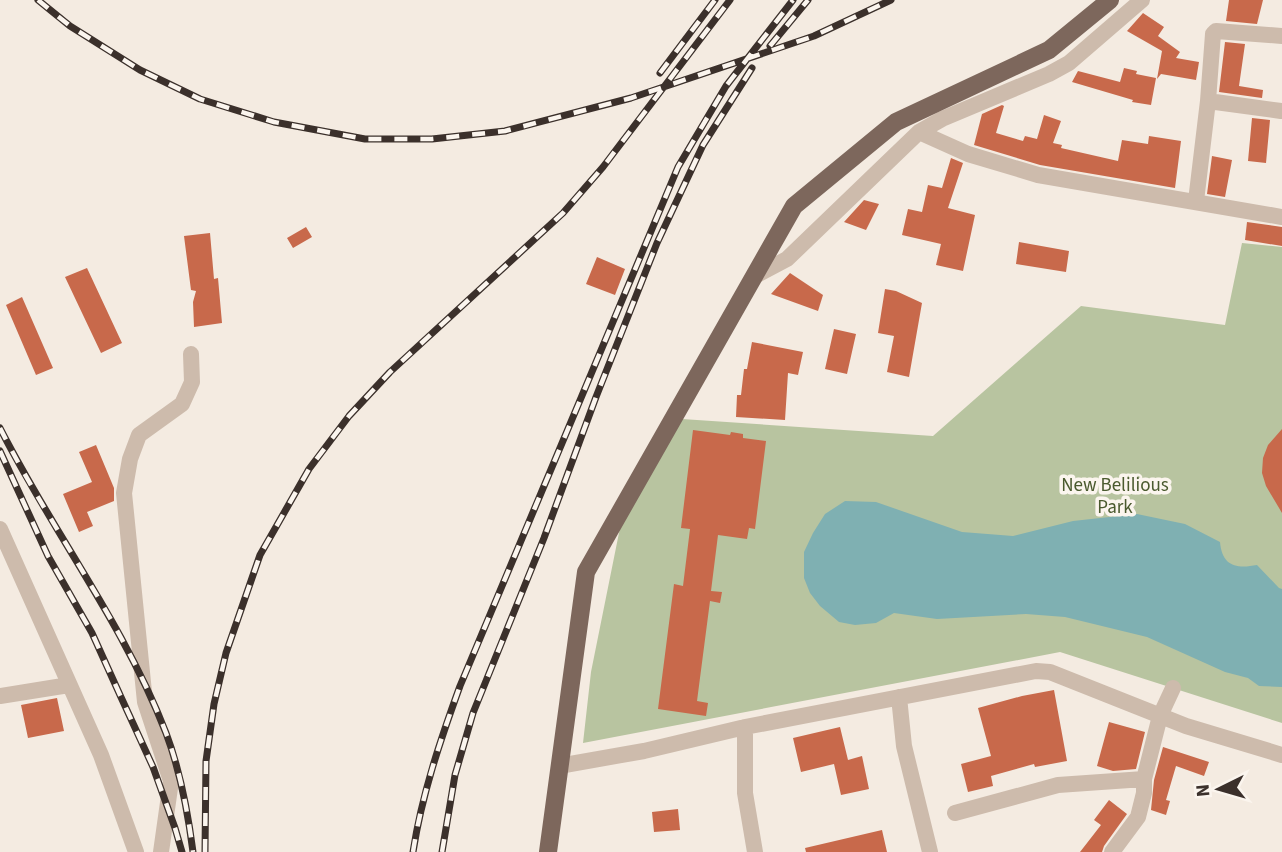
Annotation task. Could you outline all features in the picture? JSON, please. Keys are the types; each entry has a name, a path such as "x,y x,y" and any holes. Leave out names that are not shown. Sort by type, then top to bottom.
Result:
{"main road":[{"path":"548,852 586,572 794,206 896,122 1049,50 1110,0"}],"street":[{"path":"753,277 787,259 919,132 942,119 1069,63 1143,0"},
{"path":"1196,201 1214,32 1282,36"},
{"path":"1208,101 1281,111"},
{"path":"919,132 968,154 1015,169 1064,180 1282,217"},
{"path":"161,852 171,781 145,702 124,493 130,459 139,435 182,404 192,382 191,354"},
{"path":"0,529 101,755 136,852"},
{"path":"559,766 1036,671 1051,672 1225,740 1282,755"},
{"path":"0,696 69,685"},
{"path":"1112,852 1138,817 1144,793 1143,779 1160,716 1173,688"},
{"path":"899,697 904,746 930,852"},
{"path":"745,727 745,793 755,852"},
{"path":"955,813 1058,785 1143,779"}],"green space":[{"name":"New Belilious Park","path":"1242,243 1282,247 1282,723 1060,652 583,743 591,672 626,498 682,419 933,436 1081,306 1225,325"}],"water":[{"path":"845,501 876,502 962,532 1013,536 1073,521 1137,514 1185,524 1220,542 1224,556 1231,564 1257,565 1282,589 1282,687 1259,686 1248,678 1225,672 1147,637 1065,617 1026,614 937,619 894,613 876,623 855,625 839,622 820,606 810,593 804,578 804,552 825,514"}],"building":[{"path":"1229,0 1263,0 1257,24 1226,21"},
{"path":"1143,13 1164,27 1158,36 1180,52 1176,58 1199,62 1196,80 1161,74 1157,79 1162,51 1127,31"},
{"path":"1225,42 1245,44 1239,86 1263,90 1262,98 1219,92"},
{"path":"1124,68 1137,71 1136,74 1156,78 1151,105 1132,102 1133,100 1072,82 1078,71 1120,82"},
{"path":"1004,106 996,133 1023,141 1025,136 1037,139 1044,115 1061,121 1053,143 1062,145 1061,148 1118,161 1122,140 1148,144 1149,136 1181,141 1175,188 1040,165 974,145 982,114"},
{"path":"1252,118 1270,120 1266,163 1248,161"},
{"path":"1212,156 1232,160 1225,197 1207,194"},
{"path":"951,158 963,163 948,208 975,215 963,271 936,265 941,244 902,235 908,209 922,212 928,185 942,188"},
{"path":"864,200 879,204 866,230 844,222"},
{"path":"1247,222 1282,227 1282,246 1245,240"},
{"path":"306,227 312,237 293,248 287,238"},
{"path":"210,233 214,279 218,278 222,323 194,327 193,302 196,291 191,290 184,236"},
{"path":"1019,242 1069,251 1066,272 1016,264"},
{"path":"597,257 625,269 615,295 586,284"},
{"path":"87,268 122,343 101,353 65,277"},
{"path":"790,273 823,295 818,311 771,294"},
{"path":"885,289 922,303 909,377 887,372 894,336 878,333"},
{"path":"22,297 53,368 36,375 6,305"},
{"path":"834,329 856,334 847,374 825,369"},
{"path":"752,342 803,352 798,375 788,373 785,420 736,417 737,395 741,395 744,369 747,369"},
{"path":"1282,429 1282,513 1266,486 1262,473 1263,458 1268,445"},
{"path":"693,430 730,435 731,432 743,434 743,438 766,441 755,529 749,528 747,539 718,535 711,591 722,592 720,603 710,601 697,701 708,703 706,716 658,709 674,584 683,586 690,529 681,528"},
{"path":"96,445 114,488 114,501 87,512 93,526 79,532 63,494 92,482 79,452"},
{"path":"1054,690 1067,761 1035,767 1034,764 991,776 993,786 968,792 961,764 991,756 978,708"},
{"path":"57,698 64,731 28,738 21,705"},
{"path":"1109,722 1145,732 1136,769 1113,771 1097,766"},
{"path":"840,727 848,760 862,756 869,789 841,795 834,764 801,772 793,738"},
{"path":"1163,747 1209,762 1204,776 1176,766 1166,800 1170,801 1166,815 1151,810 1154,780"},
{"path":"1109,800 1127,814 1102,852 1080,852 1101,825 1094,820"},
{"path":"678,809 680,830 654,832 652,812"},
{"path":"882,830 887,852 806,852 805,848"}],"railway":[{"path":"38,0 70,26 140,70 200,99 274,122 365,139 432,139 505,131 631,98 814,36 891,0"},
{"path":"660,73 715,0"},
{"path":"205,852 206,761 214,704 226,653 260,555 309,469 349,416 390,372 563,213 603,167 730,0"},
{"path":"413,852 432,768 460,686 678,167 726,86 793,0"},
{"path":"770,46 808,0"},
{"path":"442,852 455,775 473,713 544,538 596,397 657,243 703,145 752,68"},
{"path":"0,428 109,616 149,693 175,762 193,852"},
{"path":"0,451 48,556 92,633 153,767 182,852"}]}
